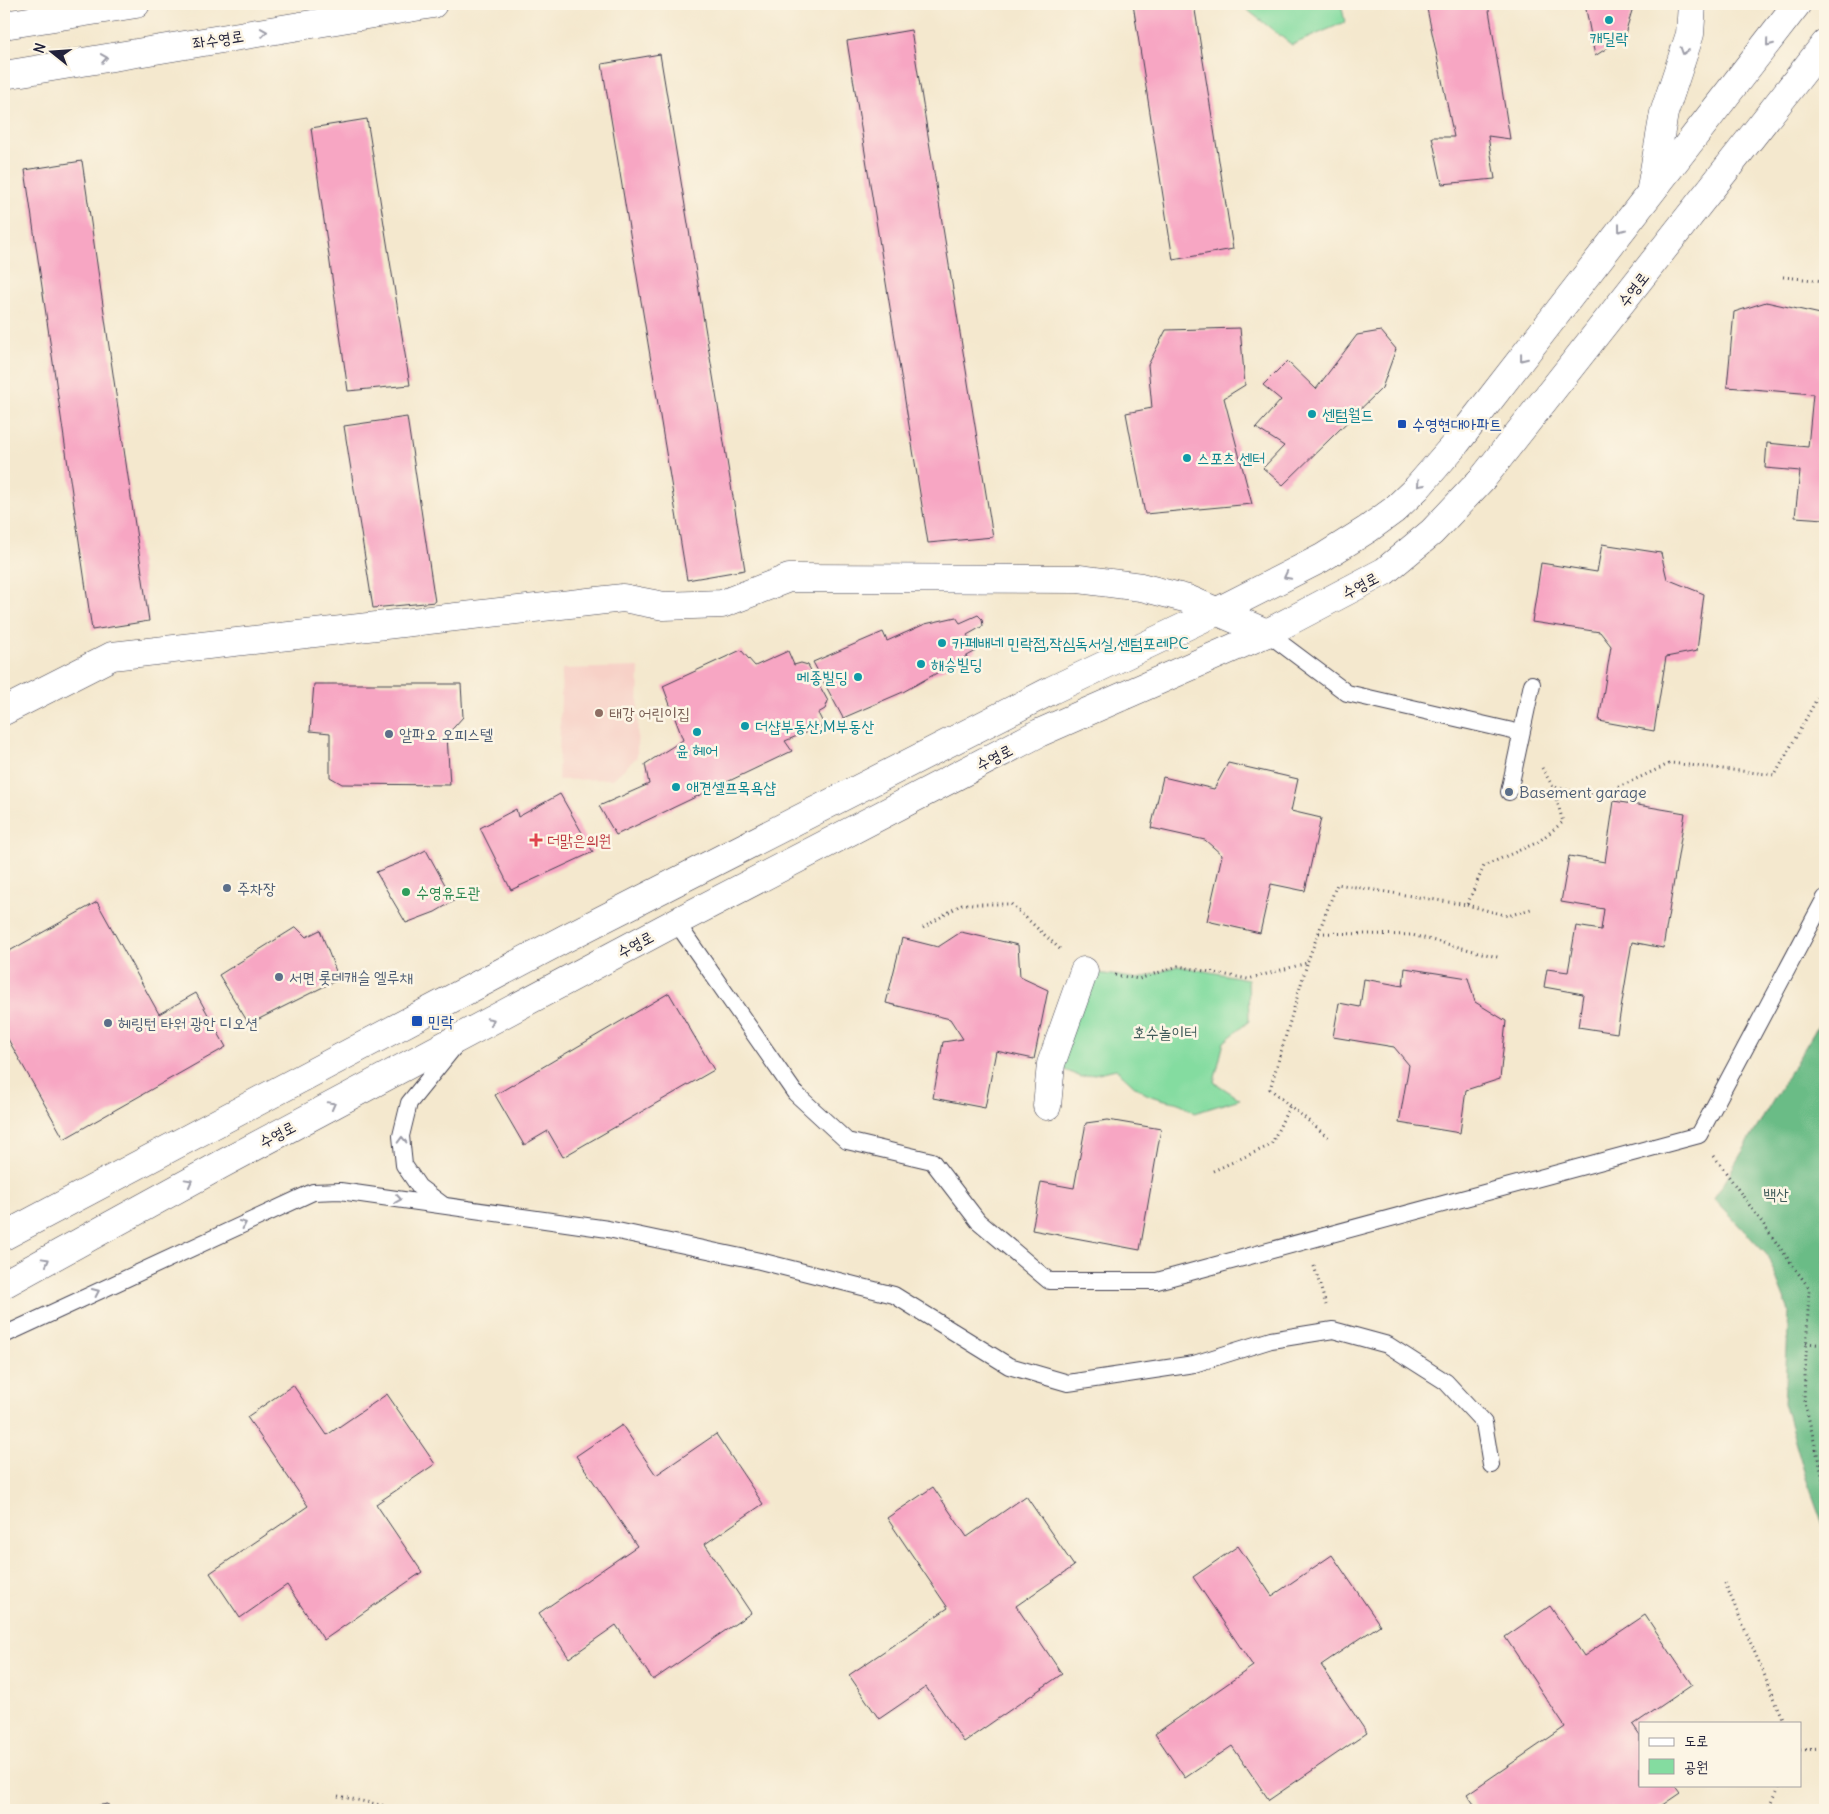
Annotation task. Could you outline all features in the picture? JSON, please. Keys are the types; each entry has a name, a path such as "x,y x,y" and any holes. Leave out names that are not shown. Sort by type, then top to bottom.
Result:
{"main road":[{"path":"4,25 136,4"},
{"name":"좌수영로","path":"4,75 433,4"},
{"path":"1651,190 1664,113 1690,34 1692,4"},
{"name":"수영로","path":"4,1236 566,938 1052,690 1218,612 1322,558 1352,539 1394,510 1417,488 1457,442 1651,190 1775,36 1798,4"},
{"name":"수영로","path":"4,1284 224,1163 676,922 1040,733 1267,633 1385,571 1432,532 1483,478 1825,44"},
{"path":"4,712 112,656 623,598 664,606 722,604 789,578 1079,580 1142,587 1188,599 1267,633"},
{"path":"1047,1106 1051,1064 1084,971"}],"lane":[{"path":"1267,633 1347,693 1521,733"},
{"path":"1509,792 1532,684"},
{"path":"676,922 795,1092 847,1141 932,1161 978,1221 1049,1281 1157,1281 1699,1135 1825,898"},
{"path":"445,1206 419,1187 404,1165 401,1136 408,1103 463,1036"},
{"path":"4,1335 313,1192 340,1191 608,1229 760,1261 894,1295 1009,1366 1068,1383 1194,1364 1271,1340 1333,1330 1388,1345 1446,1382 1484,1423 1491,1465"}],"path":[{"path":"1783,277 1825,281"},
{"path":"1553,787 1599,796 1671,763 1774,775 1825,684"},
{"path":"1467,905 1484,866 1538,842 1563,822 1553,787 1521,733"},
{"path":"1329,1138 1270,1089 1307,963 1337,884 1467,905 1508,916 1531,909"},
{"path":"1319,933 1412,935 1501,958"},
{"path":"1248,979 1307,963"},
{"path":"1214,1172 1271,1144 1290,1105"},
{"path":"1699,1135 1808,1288 1804,1399 1825,1487"},
{"path":"1307,1241 1333,1330"},
{"path":"1806,1343 1825,1346"},
{"path":"1725,1583 1785,1722"},
{"path":"1802,1750 1825,1749"},
{"path":"1768,1810 1780,1786"},
{"path":"338,1796 404,1810"}],"shaded area":[{"name":"태강 어린이집","path":"639,667 637,757 613,779 558,780 562,669"}],"green space":[{"path":"1245,4 1341,4 1345,22 1292,45 1245,8"},
{"name":"호수놀이터","path":"1178,966 1248,979 1249,1021 1224,1042 1214,1082 1240,1099 1194,1113 1179,1103 1154,1097 1143,1092 1116,1069 1081,1077 1051,1064 1084,971 1139,979"},
{"name":"백산","path":"1825,1014 1825,1530 1806,1478 1784,1403 1789,1311 1767,1255 1714,1199"}],"building":[{"path":"1133,4 1194,4 1233,249 1173,260"},
{"path":"1426,4 1488,4 1510,139 1488,136 1495,179 1442,184 1432,137 1454,137"},
{"name":"캐딜락","path":"1585,4 1634,4 1624,37 1595,56"},
{"path":"911,30 993,537 928,543 847,41"},
{"path":"660,54 745,570 687,580 602,64"},
{"path":"367,119 410,385 348,391 311,128"},
{"path":"82,161 149,621 92,630 25,170"},
{"path":"1766,302 1825,315 1825,519 1795,517 1800,471 1765,468 1767,443 1808,447 1813,394 1727,387 1734,312"},
{"name":"스포츠 센터","path":"1240,328 1245,385 1224,398 1252,504 1145,514 1126,413 1152,408 1148,365 1166,330"},
{"name":"센텀월드","path":"1381,331 1396,349 1382,388 1283,485 1263,468 1284,446 1256,428 1281,400 1263,385 1287,361 1316,389 1357,335"},
{"path":"407,417 435,602 373,608 344,426"},
{"path":"1602,544 1661,553 1667,579 1704,594 1697,651 1666,657 1654,731 1599,721 1611,646 1600,632 1532,622 1541,563 1597,572"},
{"path":"978,615 982,619 983,626 967,635 976,651 903,692 843,718 813,662 883,632 887,641 925,624 956,617 960,623"},
{"path":"741,650 755,666 788,651 794,665 801,663 808,665 828,701 825,709 818,713 824,725 785,741 792,751 616,835 599,806 649,784 645,764 683,740 663,686"},
{"name":"알파오 오피스텔","path":"314,684 461,684 463,717 447,735 450,785 342,784 330,777 330,733 310,731"},
{"path":"1228,763 1298,779 1291,811 1321,818 1305,891 1271,884 1260,933 1207,921 1222,855 1205,840 1151,828 1163,777 1214,789"},
{"name":"더맑은의원","path":"560,794 593,852 511,890 480,828 516,809 518,817"},
{"path":"1614,801 1685,813 1663,948 1632,942 1617,1033 1578,1027 1583,994 1544,987 1547,969 1568,972 1576,926 1601,930 1604,909 1561,902 1569,856 1605,862"},
{"path":"426,850 454,901 435,912 406,923 376,872 407,860"},
{"name":"헤링턴 타워 광안 디오션","path":"97,902 159,1014 196,993 226,1047 64,1139 4,1032 4,954"},
{"name":"서면 롯데캐슬 엘루채","path":"296,927 306,937 320,930 339,979 249,1024 219,975"},
{"path":"961,932 1018,945 1020,977 1048,990 1034,1059 996,1051 985,1108 933,1098 943,1042 963,1039 950,1019 886,1003 902,938 938,947"},
{"path":"1405,968 1468,978 1475,1002 1506,1021 1500,1079 1466,1090 1460,1133 1399,1123 1409,1065 1394,1047 1333,1037 1339,1003 1360,1007 1364,979 1403,986"},
{"path":"669,993 714,1070 563,1157 548,1131 524,1145 495,1095"},
{"path":"1108,1120 1161,1129 1140,1250 1032,1230 1041,1182 1074,1188 1086,1123"},
{"path":"293,1385 327,1435 387,1394 435,1464 376,1504 422,1572 324,1640 287,1585 240,1618 210,1573 308,1506 247,1417"},
{"path":"622,1425 656,1475 716,1434 763,1504 705,1544 751,1613 653,1680 616,1625 569,1658 539,1613 637,1546 576,1456"},
{"path":"933,1487 967,1537 1026,1496 1074,1566 1016,1606 1062,1674 964,1742 926,1687 879,1719 849,1675 948,1608 887,1518"},
{"path":"1238,1546 1272,1596 1332,1555 1380,1625 1321,1665 1367,1733 1269,1800 1232,1746 1185,1778 1155,1734 1253,1666 1193,1577"},
{"path":"1550,1606 1584,1656 1645,1615 1692,1685 1633,1725 1639,1734 1639,1786 1675,1786 1680,1793 1655,1810 1547,1810 1545,1806 1538,1810 1478,1810 1467,1794 1565,1727 1505,1637"},
{"path":"4,1804 12,1810 4,1810"},
{"path":"108,1804 108,1810 74,1810 74,1809"}],"place":[{"name":"캐딜락","path":"1609,20"},
{"name":"센텀월드","path":"1312,414"},
{"name":"수영현대아파트","path":"1402,424"},
{"name":"스포츠 센터","path":"1187,458"},
{"name":"카페배네 민락점,작심독서실,센텀포레PC","path":"942,643"},
{"name":"해승빌딩","path":"921,664"},
{"name":"메종빌딩","path":"858,677"},
{"name":"태강 어린이집","path":"599,713"},
{"name":"더샵부동산,M부동산","path":"745,726"},
{"name":"윤 헤어","path":"697,732"},
{"name":"알파오 오피스텔","path":"389,734"},
{"name":"애견셀프목욕샵","path":"676,787"},
{"name":"Basement garage","path":"1509,792"},
{"name":"더맑은의원","path":"536,840"},
{"name":"주차장","path":"227,888"},
{"name":"수영유도관","path":"406,892"},
{"name":"서면 롯데캐슬 엘루채","path":"279,977"},
{"name":"민락","path":"417,1021"},
{"name":"헤링턴 타워 광안 디오션","path":"108,1023"}]}
